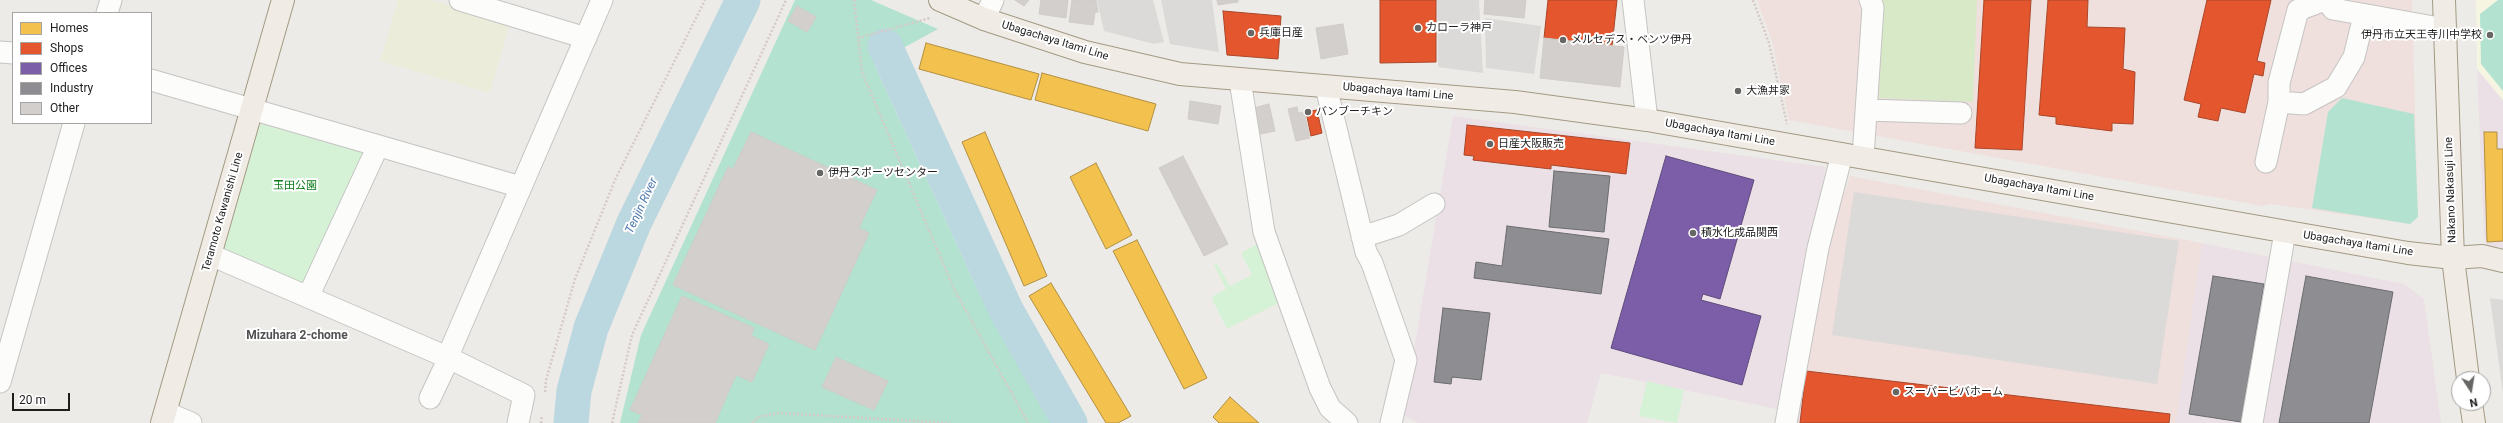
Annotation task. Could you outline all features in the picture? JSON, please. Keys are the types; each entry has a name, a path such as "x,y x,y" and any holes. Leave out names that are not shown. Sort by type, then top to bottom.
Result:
{"main road":[{"name":"Teramoto Kawanishi Line","path":"163,417 211,255 283,0"},
{"name":"Nakano Nakasuji Line","path":"2444,0 2453,258 2467,371"},
{"name":"Ubagachaya Itami Line","path":"935,9 989,10 1085,52 1180,74 1515,102 1647,120 2285,232 2453,258 2482,256 2503,261"},
{"path":"2472,411 2474,423"}],"street":[{"path":"107,12 111,0"},
{"path":"460,0 515,8 586,38"},
{"path":"430,398 602,0"},
{"path":"1633,0 1647,120"},
{"path":"1863,157 1873,7 1870,0"},
{"path":"2266,162 2279,102 2279,83 2298,10 2326,0 2333,9 2445,30"},
{"path":"2279,102 2304,104 2336,87 2354,57 2364,16"},
{"path":"0,52 12,53"},
{"path":"152,80 521,187"},
{"path":"1240,80 1264,232 1320,388 1330,408 1347,423"},
{"path":"1326,87 1362,237 1406,360 1396,421"},
{"path":"1866,110 1961,113"},
{"path":"0,382 74,124"},
{"path":"308,297 378,146"},
{"path":"1786,423 1818,248 1842,154"},
{"path":"1362,237 1399,225 1434,204"},
{"path":"2252,423 2285,232"},
{"path":"211,255 448,358 524,395 518,423"},
{"path":"163,417 191,423"}],"path":[{"path":"544,394 546,380 575,279 615,180 705,0"},
{"path":"612,423 632,335 786,0"},
{"path":"854,0 862,72 954,289 1028,423"},
{"path":"1753,0 1769,43 1787,124"},
{"path":"858,38 935,9"},
{"path":"541,423 543,409"},
{"path":"752,423 758,417 779,413 950,423"}],"shaded area":[{"path":"398,0 430,0 510,23 490,93 380,61"},
{"path":"1097,0 1153,0 1164,42 1154,44 1104,31"},
{"path":"1161,0 1212,0 1219,52 1170,44"},
{"path":"1437,0 1479,0 1483,73 1438,67"},
{"path":"1757,0 2412,0 2418,217 2410,224 2271,204 2263,206 1789,120 1772,41"},
{"name":"伊丹市立天王寺川中学校","path":"2476,0 2503,0 2503,100 2477,69"},
{"path":"1485,18 1541,26 1534,74 1486,68"},
{"path":"2477,69 2503,100 2503,250 2487,247 2484,236"},
{"path":"1453,116 1826,167 1777,409 1601,373 1587,423 1418,423 1403,415"},
{"path":"1850,176 2202,243 2176,423 1794,423 1831,233"},
{"path":"1854,192 2179,241 2157,384 1832,335"},
{"path":"2202,243 2404,284 2424,299 2441,423 2176,423"},
{"path":"2490,298 2503,300 2503,394"}],"green space":[{"name":"伊丹スポーツセンター","path":"795,0 871,0 938,29 874,64 974,282 1051,423 620,423 641,335"},
{"path":"1883,0 1977,0 1973,102 1879,98"},
{"name":"伊丹市立天王寺川中学校","path":"2498,0 2503,0 2503,91 2481,64 2480,14"},
{"path":"2342,98 2414,114 2418,217 2410,224 2312,208 2328,112"},
{"name":"玉田公園","path":"266,122 370,149 308,286 221,248 257,126"},
{"path":"1261,242 1283,301 1227,329 1212,299 1213,296 1226,289 1214,265 1217,264 1230,286 1252,275 1241,253"},
{"path":"1647,381 1684,390 1677,423 1639,416"}],"building: Homes":[{"path":"926,43 1039,74 1031,100 919,69"},
{"path":"1042,73 1156,104 1148,131 1035,100"},
{"path":"985,132 1047,276 1024,286 962,142"},
{"path":"2484,132 2497,132 2497,149 2503,149 2503,241 2487,242"},
{"path":"1096,163 1132,235 1106,249 1070,177"},
{"path":"1137,240 1207,378 1184,389 1113,251"},
{"path":"1051,283 1131,416 1118,423 1106,423 1029,296"},
{"path":"1230,397 1259,423 1219,423 1213,417"}],"building: Shops":[{"path":"1380,0 1436,0 1436,62 1380,63"},
{"path":"1548,0 1617,0 1612,46 1544,38"},
{"path":"1984,0 2031,0 2022,150 1975,148"},
{"path":"2048,0 2088,0 2087,27 2125,28 2123,69 2135,72 2133,124 2112,123 2112,131 2056,124 2056,117 2039,115"},
{"path":"2207,0 2271,0 2257,61 2265,63 2263,76 2254,74 2245,113 2221,108 2218,121 2198,117 2201,104 2184,100"},
{"path":"1223,11 1281,16 1278,59 1227,55"},
{"path":"1317,110 1322,133 1311,136 1306,112"},
{"path":"1467,125 1630,143 1626,174 1551,165 1551,169 1473,160 1474,156 1464,155"},
{"name":"スーパービバホーム","path":"1806,371 2170,414 2169,423 1800,423"}],"building: Offices":[{"path":"1666,156 1754,180 1720,299 1703,294 1701,300 1761,316 1742,385 1611,348"}],"building: Industry":[{"path":"1554,171 1610,176 1604,232 1549,227"},
{"path":"1507,226 1609,239 1601,294 1474,278 1476,262 1502,266"},
{"path":"2213,276 2264,284 2241,422 2189,414"},
{"path":"2306,276 2393,292 2369,423 2279,423"},
{"path":"1443,308 1490,313 1481,380 1452,377 1451,384 1434,382"}],"building: Other":[{"path":"1015,0 1029,0 1024,6"},
{"path":"1041,0 1068,0 1066,18 1039,14"},
{"path":"1072,0 1096,0 1098,12 1095,12 1093,25 1069,22"},
{"path":"1217,0 1238,0 1238,2 1218,5"},
{"path":"1485,0 1526,0 1524,18 1484,14"},
{"path":"797,6 816,17 807,32 788,21"},
{"path":"1343,24 1348,54 1321,59 1316,28"},
{"path":"1544,38 1624,47 1620,87 1540,78"},
{"path":"1190,101 1221,106 1218,124 1188,119"},
{"path":"1269,104 1275,131 1256,135 1250,109"},
{"path":"1297,107 1298,113 1304,112 1310,138 1296,141 1288,109"},
{"path":"751,132 877,190 859,228 869,233 815,350 673,285 728,167 733,169"},
{"path":"1183,156 1228,244 1204,256 1159,168"},
{"path":"682,296 754,328 751,336 769,344 752,382 736,375 715,423 638,423 642,415 630,410"},
{"path":"836,357 888,381 874,410 822,387"}],"waterway":[{"name":"Tenjin River","path":"571,423 574,391 591,328 634,223 743,0"},
{"path":"885,46 1006,310 1070,423"}],"place":[{"name":"カローラ神戸","path":"1418,28"},
{"name":"兵庫日産","path":"1251,33"},
{"name":"伊丹市立天王寺川中学校","path":"2490,35"},
{"name":"メルセデス・ベンツ伊丹","path":"1563,40"},
{"name":"大漁丼家","path":"1738,91"},
{"name":"バンブーチキン","path":"1308,112"},
{"name":"日産大阪販売","path":"1490,144"},
{"name":"伊丹スポーツセンター","path":"820,173"},
{"name":"積水化成品関西","path":"1693,233"},
{"name":"スーパービバホーム","path":"1896,392"}],"district":[{"name":"Mizuhara 2-chome","path":"297,336"}]}
